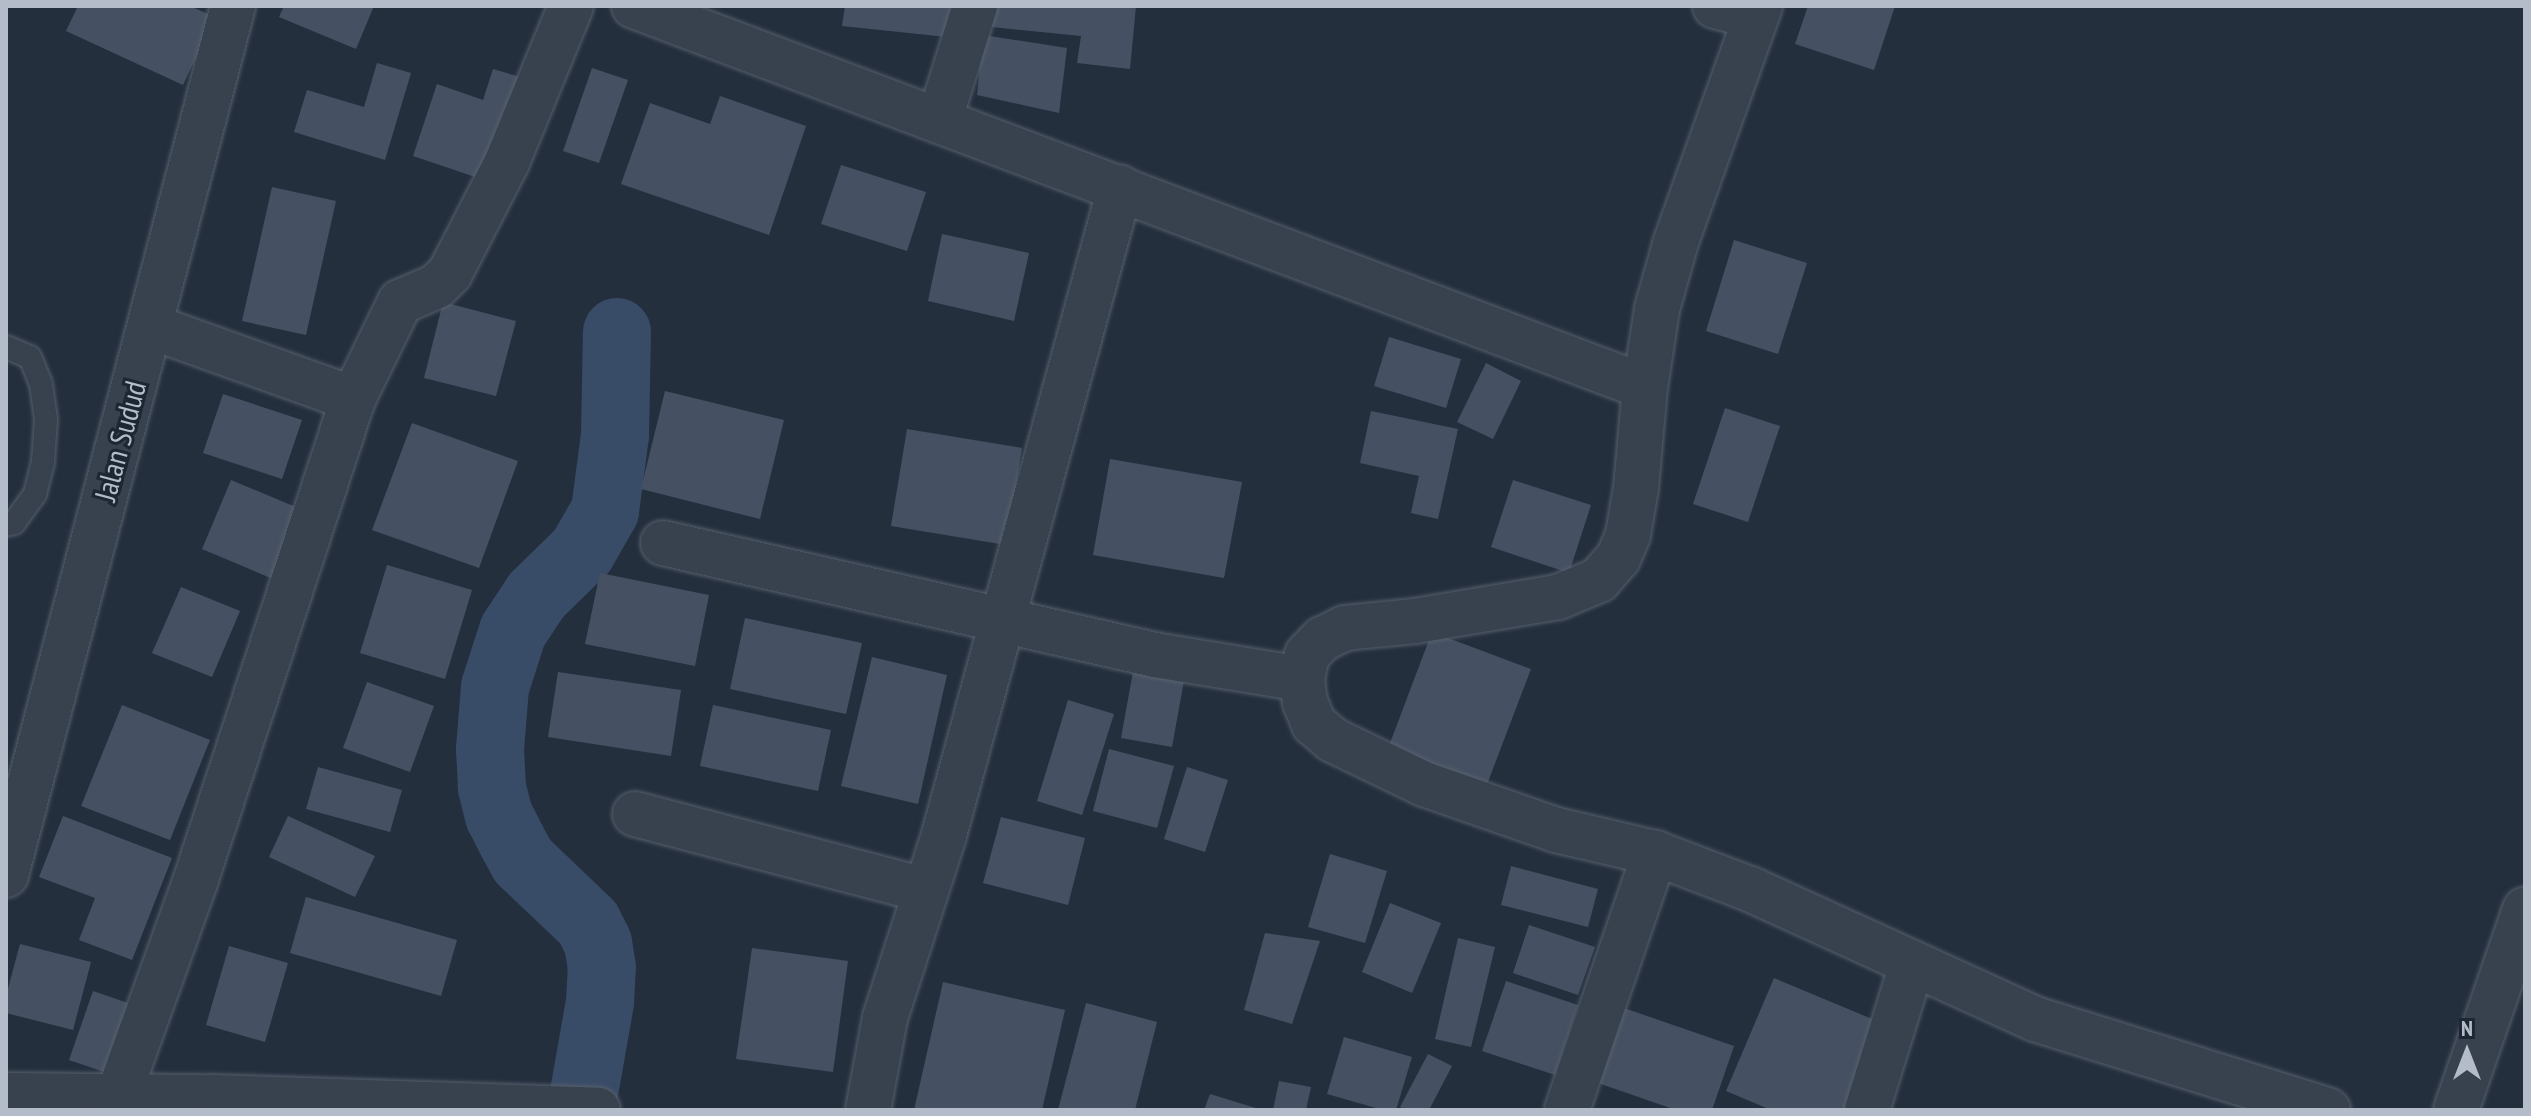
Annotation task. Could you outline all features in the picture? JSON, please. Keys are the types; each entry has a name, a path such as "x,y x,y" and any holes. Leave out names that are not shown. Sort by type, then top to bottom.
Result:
{"street":[{"name":"Jalan Sudud","path":"6,875 152,327 233,6"},
{"path":"116,1103 196,879 353,399 400,302 437,286 450,273 507,162 571,6"},
{"path":"634,6 1645,387"},
{"path":"939,121 975,6"},
{"path":"1744,10 1657,309 1645,387 1636,488 1628,535 1618,558 1599,580 1544,600 1415,621 1345,628 1322,639 1307,655 1302,679 1305,702 1314,724 1333,740 1424,784 1556,830 1655,853 1750,889 2035,1019 2328,1110"},
{"path":"868,1110 885,1018 944,835 1120,188"},
{"path":"152,327 353,399"},
{"path":"663,543 1155,655 1302,679"},
{"path":"635,814 924,890"},
{"path":"1567,1110 1655,853"},
{"path":"2456,1110 2525,910"},
{"path":"1867,1110 1912,965"},
{"path":"6,1095 116,1103 598,1110"}],"lane":[{"path":"6,347 30,357 41,384 46,419 43,462 35,494 14,523 6,525"}],"building":[{"path":"78,6 190,6 215,17 183,85 66,31"},
{"path":"284,6 374,6 356,49 279,17"},
{"path":"845,6 951,6 947,37 842,26"},
{"path":"994,6 1136,6 1130,69 1077,63 1081,36 992,27"},
{"path":"1808,6 1895,6 1874,70 1795,44"},
{"path":"983,35 1067,48 1059,113 977,95"},
{"path":"377,63 411,73 385,160 294,132 307,90 364,107"},
{"path":"592,68 628,80 599,163 563,151"},
{"path":"493,69 527,79 493,183 413,156 437,84 483,100"},
{"path":"720,96 806,126 769,235 621,184 650,103 710,124"},
{"path":"841,165 926,192 907,251 821,224"},
{"path":"272,187 336,201 306,335 242,321"},
{"path":"942,234 1029,253 1014,321 928,301"},
{"path":"1734,240 1807,263 1778,354 1706,331"},
{"path":"443,302 516,321 496,396 424,378"},
{"path":"1389,337 1461,359 1446,408 1374,386"},
{"path":"1486,363 1521,381 1493,439 1457,422"},
{"path":"665,391 784,420 760,519 641,489"},
{"path":"223,394 302,420 282,479 203,453"},
{"path":"1725,408 1780,426 1748,522 1693,504"},
{"path":"1371,411 1458,429 1438,519 1411,513 1419,476 1360,463"},
{"path":"412,423 518,461 479,568 372,530"},
{"path":"907,429 1022,448 1006,545 891,526"},
{"path":"1110,459 1242,482 1224,578 1093,555"},
{"path":"231,480 310,513 280,582 202,549"},
{"path":"1513,480 1591,505 1569,573 1491,547"},
{"path":"387,565 472,590 445,679 360,653"},
{"path":"600,573 709,595 695,666 585,644"},
{"path":"181,587 240,611 212,677 152,653"},
{"path":"745,618 862,643 846,714 730,689"},
{"path":"1432,632 1531,669 1486,787 1387,751"},
{"path":"872,657 947,675 918,804 841,786"},
{"path":"1134,666 1185,675 1172,747 1121,738"},
{"path":"558,672 681,690 671,756 548,737"},
{"path":"367,682 434,706 410,772 343,748"},
{"path":"1068,700 1114,714 1082,815 1037,801"},
{"path":"122,705 210,740 170,840 81,806"},
{"path":"713,705 831,730 818,791 700,766"},
{"path":"1109,749 1174,766 1157,828 1093,811"},
{"path":"318,767 402,790 390,832 306,809"},
{"path":"1187,767 1228,780 1205,852 1164,839"},
{"path":"63,816 172,858 132,960 79,940 95,898 39,877"},
{"path":"288,816 375,856 355,897 269,857"},
{"path":"1001,817 1085,838 1068,905 983,883"},
{"path":"1330,854 1387,871 1365,943 1308,927"},
{"path":"1511,866 1598,889 1588,927 1501,905"},
{"path":"306,897 457,940 441,996 290,953"},
{"path":"1390,903 1441,923 1412,993 1362,972"},
{"path":"1529,925 1595,947 1578,995 1513,973"},
{"path":"1265,933 1320,941 1292,1024 1244,1010"},
{"path":"1458,938 1495,947 1471,1047 1435,1039"},
{"path":"20,944 91,962 73,1030 6,1013 6,996"},
{"path":"229,946 288,963 265,1042 206,1025"},
{"path":"752,948 848,961 833,1072 736,1059"},
{"path":"1774,978 1884,1024 1847,1110 1771,1110 1726,1091"},
{"path":"1506,981 1578,1005 1555,1075 1482,1051"},
{"path":"943,982 1065,1010 1042,1110 914,1110"},
{"path":"93,991 134,1005 110,1074 69,1060"},
{"path":"1086,1003 1157,1022 1135,1110 1058,1110"},
{"path":"1624,1008 1734,1046 1712,1110 1676,1110 1598,1083"},
{"path":"1344,1037 1412,1057 1396,1110 1383,1110 1327,1094"},
{"path":"1428,1054 1452,1066 1429,1110 1405,1110 1400,1107"},
{"path":"1279,1081 1311,1087 1306,1110 1273,1110"},
{"path":"1210,1094 1259,1109 1259,1110 1204,1110"}],"waterway":[{"path":"581,1110 600,1002 602,968 598,943 588,923 523,861 499,816 492,787 490,749 495,687 513,631 537,595 582,551 605,511 615,435 617,332"}]}
